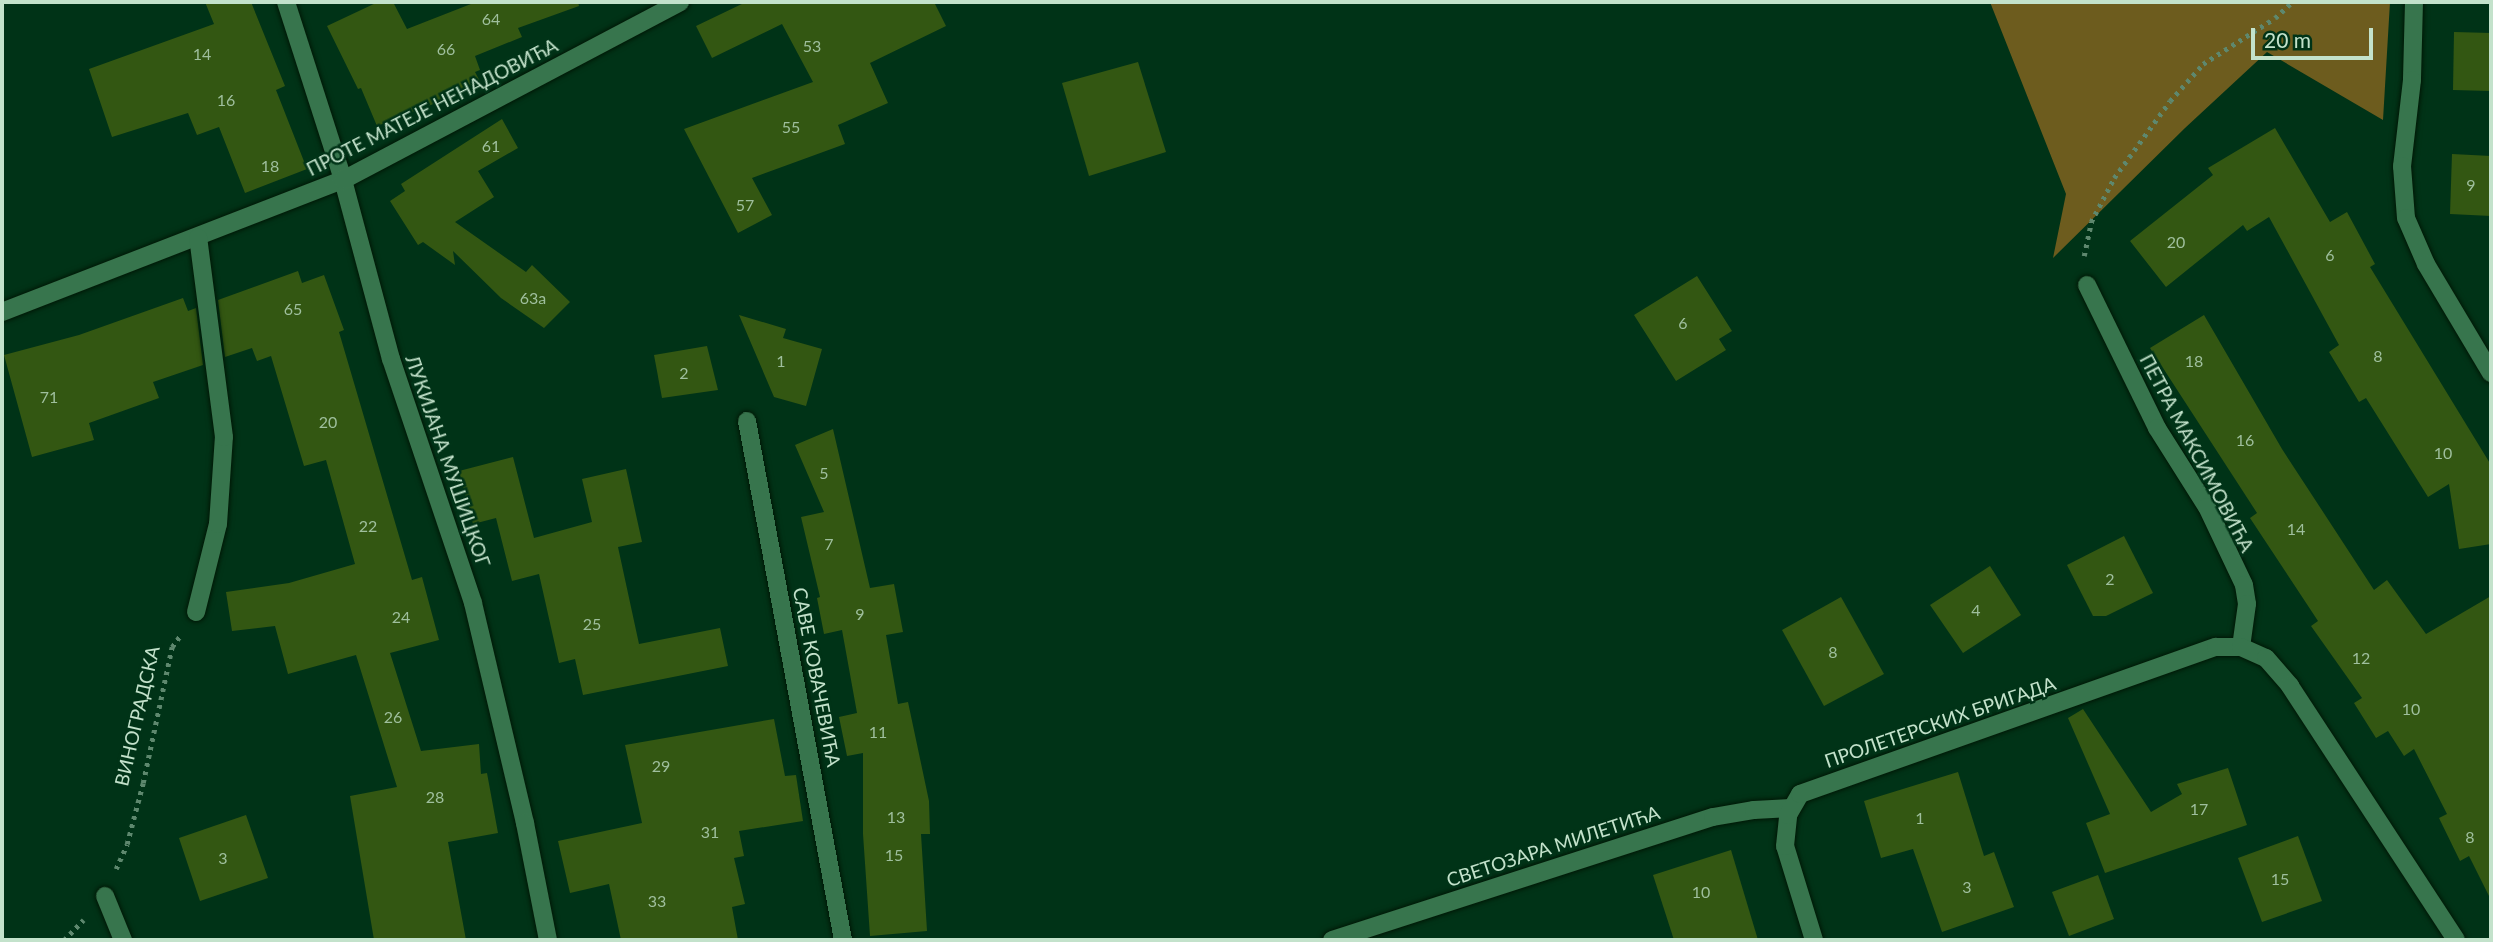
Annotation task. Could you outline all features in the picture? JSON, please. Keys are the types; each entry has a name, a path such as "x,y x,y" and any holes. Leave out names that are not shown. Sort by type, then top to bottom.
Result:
{"street":[{"name":"ЛУКИЈАНА МУШИЦКОГ","path":"286,2 343,180 391,359 473,603 522,809 548,940"},
{"name":"ПРОТЕ МАТЕЈЕ НЕНАДОВИЋА","path":"2,312 343,180 680,2"},
{"path":"2414,2 2412,80 2402,166 2406,218 2426,264 2491,373"},
{"path":"196,612 218,524 223,437 198,238"},
{"name":"ПЕТРА МАКСИМОВИЋА","path":"2087,285 2157,428 2207,507 2244,585 2246,604 2241,647"},
{"name":"САВЕ КОВАЧЕВИЋА","path":"747,421 843,940"},
{"name":"ПРОЛЕТЕРСКИХ БРИГАДА","path":"1791,808 1800,794 1819,787 2216,647 2241,647"},
{"path":"2241,647 2266,658 2290,686 2456,940"},
{"path":"1791,808 1785,825 1785,846 1815,940"},
{"name":"СВЕТОЗАРА МИЛЕТИЋА","path":"1332,940 1713,817 1754,810 1791,808"},
{"path":"105,896 123,940"}],"path":[{"path":"2087,285 2084,251 2091,222 2114,178 2170,101 2203,64 2274,18 2292,2"},
{"name":"ВИНОГРАДСКА","path":"64,940 105,896 127,844 172,647 196,612"}],"shaded area":[{"path":"1990,2 2390,2 2383,120 2267,52 2185,128 2053,258 2066,194"}],"building":[{"path":"205,2 251,2 285,86 276,90 307,169 245,193 219,127 197,135 188,113 112,137 89,69 214,24"},
{"path":"378,2 393,2 407,29 476,2 578,2 579,6 518,28 522,37 475,56 480,70 475,72 482,85 377,126 361,88 358,89 327,26"},
{"path":"746,2 934,2 946,26 870,63 888,103 838,125 845,144 752,178 772,215 738,233 684,129 813,82 782,24 712,58 696,26"},
{"path":"2454,32 2491,33 2491,91 2453,90"},
{"path":"1138,62 1166,152 1089,176 1062,83"},
{"path":"502,119 518,148 478,171 494,197 455,222 526,272 532,265 570,302 544,328 501,298 453,251 455,265 423,242 418,245 390,201 405,191 401,184"},
{"path":"2275,128 2330,222 2347,212 2375,264 2370,267 2491,465 2491,544 2459,549 2449,484 2428,497 2366,398 2359,402 2329,352 2339,345 2269,217 2247,231 2243,225 2166,287 2130,241 2213,175 2208,168"},
{"path":"2452,154 2491,156 2491,216 2450,214"},
{"path":"298,271 302,283 324,275 344,330 339,332 412,580 422,577 439,640 390,653 421,751 479,744 481,774 487,773 498,833 448,842 466,940 374,940 350,796 397,787 356,655 288,674 275,626 232,631 226,592 289,583 355,564 326,460 304,466 271,356 257,361 252,348 225,357 218,300"},
{"path":"1697,276 1732,331 1719,339 1726,350 1676,381 1634,315"},
{"path":"183,298 188,311 196,308 203,365 153,382 159,398 89,423 94,440 32,457 4,355 79,335"},
{"path":"739,315 786,329 783,338 822,349 806,406 774,397"},
{"path":"2204,315 2282,449 2374,590 2387,580 2426,634 2491,596 2491,900 2469,856 2460,861 2439,818 2447,814 2414,749 2404,756 2388,731 2376,738 2354,703 2362,698 2311,626 2318,621 2250,518 2257,513 2150,348"},
{"path":"707,346 718,390 662,398 654,355"},
{"path":"833,429 870,588 894,584 903,632 886,635 898,704 908,702 929,801 930,834 921,834 927,931 870,936 863,834 863,753 847,756 839,717 857,713 842,630 824,634 817,598 820,597 801,517 824,512 795,445"},
{"path":"513,457 534,538 592,522 582,479 626,469 642,542 618,547 639,644 720,628 728,666 583,695 575,659 559,663 539,574 512,581 496,518 473,524 459,471"},
{"path":"2124,536 2153,593 2106,616 2093,616 2067,565"},
{"path":"1990,566 2021,615 1963,653 1930,605"},
{"path":"1841,597 1884,674 1824,706 1782,630"},
{"path":"2083,709 2151,812 2182,794 2177,784 2228,768 2247,825 2105,873 2086,823 2110,814 2068,718"},
{"path":"774,719 785,776 796,775 803,821 739,831 744,856 734,858 745,904 732,907 738,940 621,940 609,884 570,893 558,841 642,823 625,745"},
{"path":"1958,772 1984,856 1994,852 2014,907 1942,932 1913,849 1881,858 1864,801"},
{"path":"246,815 268,878 200,901 179,838"},
{"path":"2298,836 2322,901 2262,922 2238,858"},
{"path":"1731,850 1758,940 1674,940 1653,875"},
{"path":"2098,875 2114,919 2069,936 2052,892"}]}
